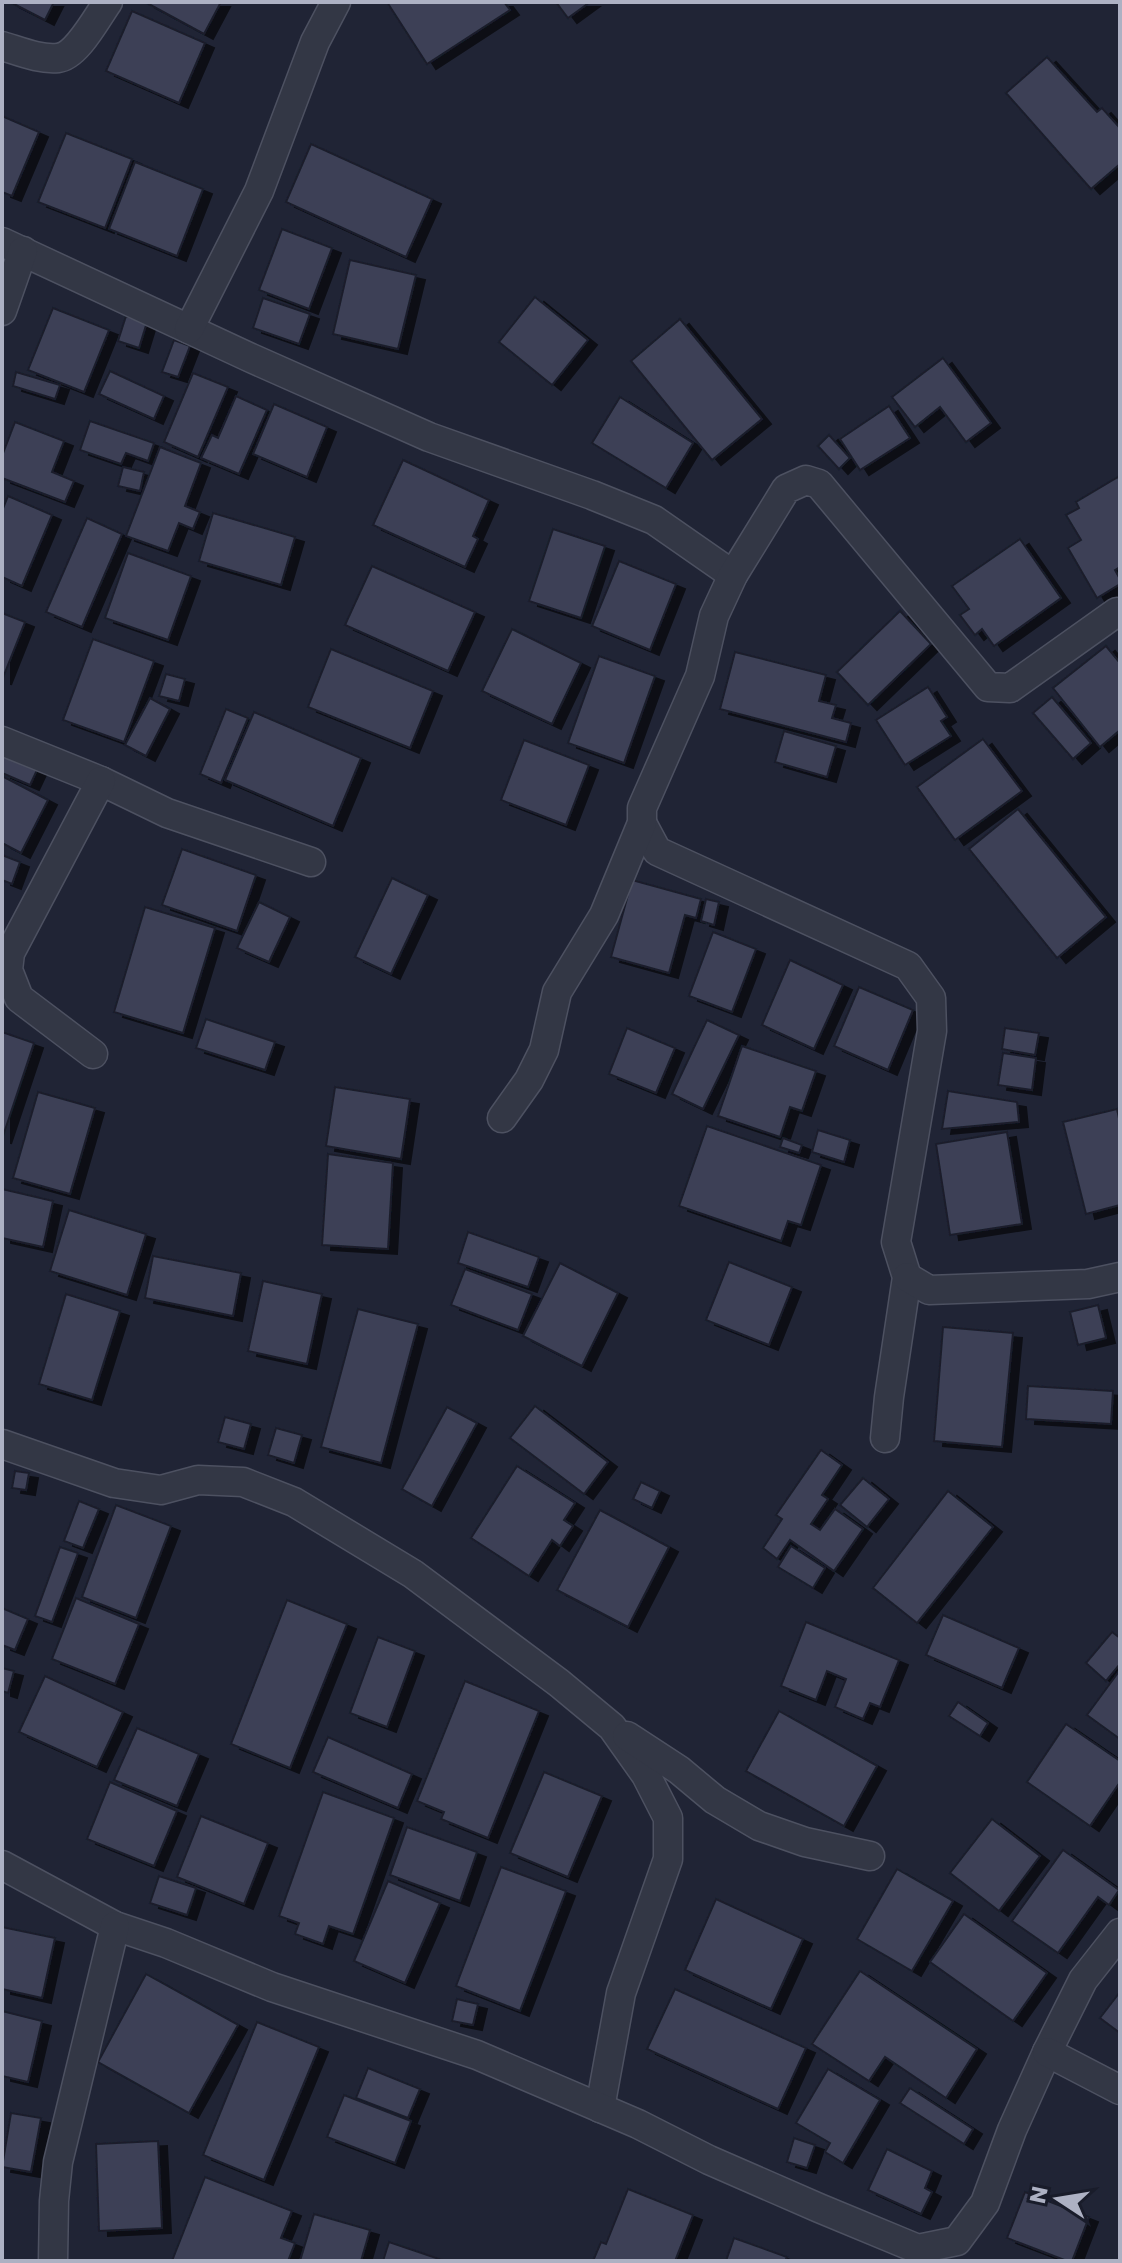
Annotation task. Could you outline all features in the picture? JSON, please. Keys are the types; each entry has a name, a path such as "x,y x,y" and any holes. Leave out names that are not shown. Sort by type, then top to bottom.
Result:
{"street":[{"path":"2,46 33,55 60,58 75,48 108,2"},
{"path":"189,329 259,191 315,42 336,2"},
{"path":"2,311 12,247 429,437 654,520 733,575"},
{"path":"502,1118 529,1080 544,1050 557,992 604,915 642,823 642,808 700,676 714,616 733,575 786,489 806,480 819,484 988,687 1010,688 1117,612"},
{"path":"2,741 101,781 167,813 311,862"},
{"path":"93,1054 19,998 8,970 10,953 101,781"},
{"path":"642,823 657,851 908,966 931,998 932,1031 896,1242 907,1277 885,1438"},
{"path":"907,1277 929,1290 1088,1284 1120,1277"},
{"path":"2,1444 114,1483 161,1490 198,1480 243,1482 294,1502 413,1574 559,1683 612,1727 679,1770 715,1800 759,1826 805,1842 870,1856"},
{"path":"600,2108 621,1993 668,1859 670,1837 668,1818 646,1775 612,1727"},
{"path":"2,1865 115,1926 166,1943 272,1987 477,2055 638,2124 709,2160 918,2255 957,2241 985,2203 1012,2130 1047,2052 1083,1980 1120,1933"},
{"path":"53,2261 58,2162 115,1926"},
{"path":"1047,2052 1120,2090"}],"building":[{"path":"10,2 54,2 45,20"},
{"path":"145,2 221,2 204,34"},
{"path":"387,2 504,2 510,10 427,64"},
{"path":"556,2 590,2 568,18"},
{"path":"132,11 205,43 179,103 106,71"},
{"path":"1047,57 1097,112 1102,108 1120,128 1120,164 1091,189 1006,93"},
{"path":"2,116 39,132 12,196 2,192"},
{"path":"66,133 132,159 105,228 38,202"},
{"path":"311,144 432,199 406,257 286,202"},
{"path":"135,162 203,189 177,256 109,229"},
{"path":"282,229 332,248 309,309 259,290"},
{"path":"350,260 416,275 398,349 333,334"},
{"path":"535,297 588,340 552,385 499,342"},
{"path":"263,298 310,314 299,344 253,328"},
{"path":"53,308 109,330 84,392 28,370"},
{"path":"126,316 147,322 139,348 118,341"},
{"path":"680,319 762,419 712,460 631,361"},
{"path":"174,340 190,346 178,377 162,372"},
{"path":"943,358 991,423 966,442 940,407 915,427 892,397"},
{"path":"110,371 164,396 154,419 99,394"},
{"path":"16,372 60,385 55,399 13,386"},
{"path":"193,373 228,387 198,457 164,442"},
{"path":"236,396 267,410 239,474 201,458 212,435 218,438"},
{"path":"620,397 693,443 666,488 592,443"},
{"path":"274,404 327,427 307,477 253,454"},
{"path":"889,406 910,438 860,470 840,439"},
{"path":"90,421 154,443 148,461 126,453 121,464 80,450"},
{"path":"15,422 64,441 52,472 74,481 65,502 2,478 2,456"},
{"path":"829,435 850,458 839,469 818,446"},
{"path":"160,447 201,463 185,506 200,512 193,529 179,523 168,551 126,536"},
{"path":"403,460 489,500 473,536 478,539 465,567 373,525"},
{"path":"123,467 144,472 140,491 118,486"},
{"path":"1118,477 1120,567 1115,570 1120,584 1097,598 1068,548 1081,540 1066,515 1079,508 1076,502"},
{"path":"8,496 52,515 22,586 2,577 2,511"},
{"path":"213,513 295,537 281,585 199,561"},
{"path":"87,518 122,534 82,627 46,612"},
{"path":"553,529 605,546 581,618 529,601"},
{"path":"1020,539 1061,598 994,646 982,629 975,635 960,615 969,609 952,586"},
{"path":"128,553 191,576 168,640 105,618"},
{"path":"619,561 676,584 650,650 592,626"},
{"path":"372,566 475,612 448,671 345,625"},
{"path":"900,611 931,644 868,705 837,672"},
{"path":"2,613 25,622 2,680"},
{"path":"512,629 581,663 552,724 482,691"},
{"path":"93,639 154,661 124,742 63,720"},
{"path":"1106,646 1120,663 1120,730 1100,747 1053,688"},
{"path":"331,649 433,691 410,748 308,707"},
{"path":"735,652 826,675 819,701 836,705 832,718 851,723 846,742 720,709"},
{"path":"599,656 655,676 624,763 568,743"},
{"path":"166,674 185,679 179,701 159,696"},
{"path":"928,687 947,717 941,721 951,736 905,765 876,720"},
{"path":"1052,697 1091,743 1073,759 1033,713"},
{"path":"150,698 170,709 146,756 125,745"},
{"path":"226,709 248,718 221,783 200,774"},
{"path":"254,712 361,758 333,826 225,780"},
{"path":"784,731 836,746 827,777 775,762"},
{"path":"983,739 1022,791 955,840 917,787"},
{"path":"524,740 589,765 566,825 501,800"},
{"path":"5,753 38,768 30,785 2,773"},
{"path":"2,776 48,800 21,853 2,843"},
{"path":"1018,809 1106,917 1057,958 969,849"},
{"path":"182,849 256,875 237,931 162,905"},
{"path":"2,855 20,862 12,884 2,880"},
{"path":"392,878 428,895 391,974 355,957"},
{"path":"632,880 701,899 696,918 685,915 669,973 611,957"},
{"path":"706,899 719,902 714,925 701,921"},
{"path":"259,902 290,917 269,962 237,948"},
{"path":"145,907 215,928 183,1033 114,1012"},
{"path":"713,932 756,949 732,1012 689,996"},
{"path":"790,960 843,985 814,1049 762,1025"},
{"path":"859,987 913,1010 888,1070 834,1046"},
{"path":"206,1019 275,1042 265,1070 196,1048"},
{"path":"707,1020 739,1035 703,1109 672,1094"},
{"path":"627,1028 675,1048 656,1093 609,1074"},
{"path":"1005,1028 1039,1033 1035,1055 1002,1049"},
{"path":"2,1032 34,1043 2,1139"},
{"path":"742,1046 816,1071 802,1111 790,1107 780,1137 718,1116"},
{"path":"1003,1053 1036,1058 1032,1090 998,1085"},
{"path":"335,1087 410,1099 401,1159 326,1146"},
{"path":"948,1091 1017,1102 1019,1122 942,1129"},
{"path":"38,1092 95,1108 70,1194 13,1178"},
{"path":"1117,1109 1120,1123 1120,1205 1086,1214 1063,1122"},
{"path":"707,1126 821,1165 801,1225 788,1221 781,1241 679,1206"},
{"path":"818,1130 850,1140 844,1162 812,1152"},
{"path":"1007,1132 1022,1224 950,1235 936,1144"},
{"path":"783,1138 802,1145 799,1153 780,1147"},
{"path":"328,1154 393,1163 388,1249 322,1245"},
{"path":"2,1189 53,1201 43,1247 2,1238"},
{"path":"69,1210 146,1234 127,1295 50,1271"},
{"path":"468,1232 539,1257 528,1287 458,1263"},
{"path":"153,1256 241,1273 233,1316 145,1298"},
{"path":"729,1262 792,1287 769,1345 706,1320"},
{"path":"560,1263 618,1293 582,1366 523,1336"},
{"path":"465,1269 532,1294 518,1330 451,1305"},
{"path":"263,1281 322,1294 307,1364 248,1351"},
{"path":"66,1294 120,1311 92,1400 39,1384"},
{"path":"1098,1305 1106,1338 1078,1345 1070,1312"},
{"path":"358,1309 418,1324 381,1463 321,1447"},
{"path":"943,1327 1013,1333 1002,1447 934,1441"},
{"path":"1028,1386 1113,1391 1111,1424 1026,1419"},
{"path":"535,1406 608,1462 584,1494 510,1438"},
{"path":"447,1407 477,1423 432,1506 402,1489"},
{"path":"225,1417 251,1424 244,1449 218,1442"},
{"path":"276,1428 302,1435 294,1463 268,1455"},
{"path":"821,1450 842,1465 822,1495 828,1499 811,1524 820,1530 835,1509 863,1529 834,1571 790,1540 777,1559 763,1548 782,1519 776,1515"},
{"path":"517,1466 575,1503 564,1520 573,1526 560,1546 552,1540 529,1576 471,1538"},
{"path":"15,1471 29,1473 26,1490 12,1488"},
{"path":"863,1478 889,1499 867,1527 840,1505"},
{"path":"641,1482 660,1491 652,1508 633,1499"},
{"path":"948,1491 993,1527 917,1623 873,1588"},
{"path":"79,1501 99,1509 83,1548 64,1541"},
{"path":"116,1505 171,1526 136,1618 82,1597"},
{"path":"600,1510 669,1547 628,1627 557,1590"},
{"path":"791,1546 825,1568 813,1588 778,1567"},
{"path":"60,1547 78,1553 52,1622 35,1616"},
{"path":"76,1598 139,1624 115,1684 52,1659"},
{"path":"287,1600 347,1624 290,1768 231,1744"},
{"path":"2,1608 28,1619 15,1650 2,1645"},
{"path":"943,1615 1019,1648 1002,1688 926,1655"},
{"path":"806,1622 899,1660 880,1707 870,1703 863,1719 835,1707 846,1679 827,1671 816,1700 781,1686"},
{"path":"1112,1632 1120,1638 1120,1664 1106,1681 1086,1663"},
{"path":"378,1637 415,1651 387,1727 350,1713"},
{"path":"2,1668 14,1671 8,1693 2,1691"},
{"path":"1120,1670 1120,1739 1087,1715"},
{"path":"45,1676 123,1712 97,1767 19,1732"},
{"path":"465,1681 539,1711 488,1838 441,1819 444,1812 417,1801"},
{"path":"958,1702 988,1723 980,1736 949,1716"},
{"path":"779,1711 877,1766 844,1826 746,1771"},
{"path":"1066,1724 1120,1761 1120,1782 1090,1826 1027,1782"},
{"path":"137,1728 199,1754 177,1806 114,1780"},
{"path":"328,1737 412,1774 398,1808 313,1772"},
{"path":"544,1772 602,1796 568,1877 510,1853"},
{"path":"110,1782 177,1811 154,1866 87,1839"},
{"path":"323,1792 394,1818 353,1934 329,1926 323,1944 295,1934 299,1923 279,1916"},
{"path":"201,1816 268,1843 244,1904 177,1877"},
{"path":"992,1819 1040,1856 999,1911 950,1873"},
{"path":"407,1827 477,1852 460,1901 390,1875"},
{"path":"1063,1850 1119,1890 1109,1905 1098,1897 1058,1953 1012,1921"},
{"path":"501,1867 566,1891 520,2011 456,1986"},
{"path":"897,1869 953,1901 912,1971 857,1939"},
{"path":"159,1876 196,1888 187,1915 150,1903"},
{"path":"388,1881 440,1903 405,1983 354,1961"},
{"path":"716,1899 803,1939 771,2009 685,1970"},
{"path":"964,1914 1047,1973 1013,2021 930,1962"},
{"path":"2,1927 55,1938 42,1998 2,1989"},
{"path":"860,1971 977,2049 946,2098 885,2057 869,2081 812,2044"},
{"path":"146,1974 238,2025 189,2113 98,2062"},
{"path":"675,1989 806,2048 778,2109 647,2049"},
{"path":"1120,1992 1120,2033 1100,2018"},
{"path":"457,1999 478,2004 473,2025 452,2021"},
{"path":"2,2011 42,2021 28,2082 2,2076"},
{"path":"257,2022 319,2047 264,2180 203,2155"},
{"path":"368,2068 420,2089 408,2118 356,2098"},
{"path":"828,2069 880,2100 843,2163 825,2152 830,2143 796,2123"},
{"path":"910,2088 973,2129 964,2144 900,2103"},
{"path":"344,2095 411,2121 395,2163 327,2137"},
{"path":"11,2113 41,2118 31,2172 2,2167"},
{"path":"794,2138 815,2145 807,2168 787,2162"},
{"path":"158,2141 162,2228 99,2231 96,2144"},
{"path":"887,2149 932,2171 925,2188 932,2192 921,2214 868,2190"},
{"path":"205,2177 292,2211 281,2238 295,2243 288,2261 172,2261"},
{"path":"628,2189 693,2215 675,2261 593,2261 601,2242 606,2244"},
{"path":"1025,2192 1089,2217 1072,2261 1007,2238"},
{"path":"314,2214 370,2230 361,2261 300,2261"},
{"path":"734,2238 787,2257 785,2261 726,2261"},
{"path":"389,2242 445,2261 383,2261"}]}
